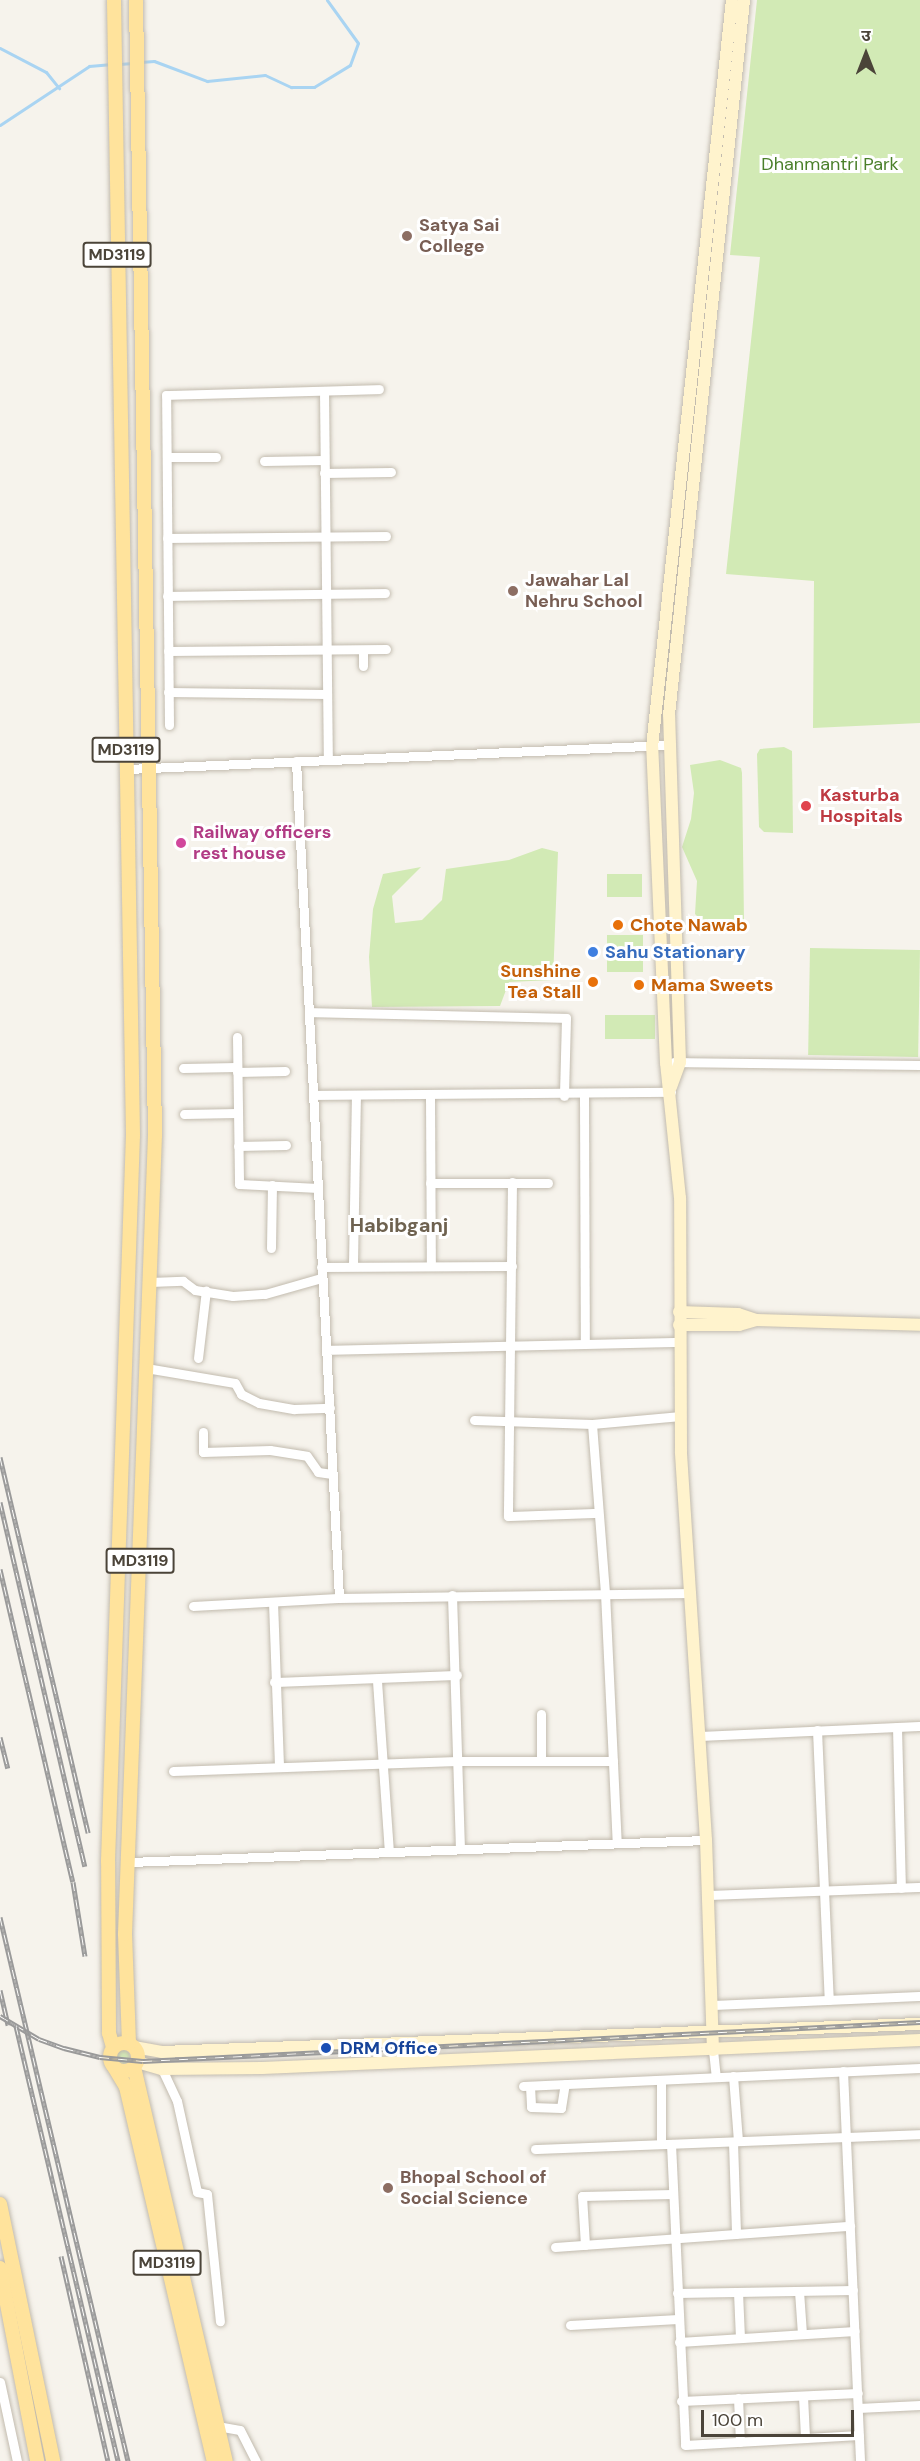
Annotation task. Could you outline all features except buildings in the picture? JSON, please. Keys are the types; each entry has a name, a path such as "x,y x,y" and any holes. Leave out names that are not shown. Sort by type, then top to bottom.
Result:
{"main road":[{"name":"MD3119","path":"113,2047 109,2033 108,1861 133,1135 114,0"},
{"name":"MD3119","path":"131,2045 125,1934 130,1862 155,1135 136,0"},
{"path":"713,2050 706,1840 681,1416 680,1198 671,1090 666,1063 652,747 708,284 724,130 732,0"},
{"path":"724,130 744,0"},
{"path":"671,1090 680,1062 678,919 669,745 708,284"},
{"path":"661,919 678,919"},
{"path":"679,1312 738,1314 756,1320 920,1325"},
{"path":"679,1325 739,1325 756,1320"},
{"path":"116,1628 138,1630"},
{"path":"920,2024 162,2052 131,2045 113,2047 110,2060 114,2067 126,2071 135,2064 162,2069 713,2050 920,2040"},
{"path":"131,2045 135,2064"},
{"name":"MD3119","path":"135,2064 226,2461"},
{"name":"MD3119","path":"114,2067 126,2087 214,2461"},
{"path":"0,2204 37,2461"},
{"path":"0,2268 18,2324 53,2461"}],"street":[{"path":"169,725 166,395 380,389"},
{"path":"324,391 328,760"},
{"path":"167,457 216,457"},
{"path":"264,461 324,460"},
{"path":"324,473 391,472"},
{"path":"167,538 386,536"},
{"path":"167,596 385,593"},
{"path":"168,651 386,649"},
{"path":"363,650 363,666"},
{"path":"168,692 327,694"},
{"path":"126,769 669,745"},
{"path":"297,761 321,1278 339,1598"},
{"path":"309,1012 566,1018 564,1096"},
{"path":"237,1037 239,1184 318,1188"},
{"path":"666,1063 920,1065"},
{"path":"183,1068 285,1071"},
{"path":"313,1095 356,1097 584,1096 671,1090"},
{"path":"430,1096 430,1265"},
{"path":"584,1096 585,1342"},
{"path":"354,1264 356,1097"},
{"path":"184,1114 237,1113"},
{"path":"238,1146 286,1145"},
{"path":"512,1182 508,1516 596,1513"},
{"path":"430,1183 548,1183"},
{"path":"271,1248 272,1185"},
{"path":"321,1267 354,1264 512,1266"},
{"path":"150,1282 183,1281 195,1290 233,1296 265,1294 321,1278"},
{"path":"198,1358 206,1290"},
{"path":"326,1350 585,1342 680,1342"},
{"path":"146,1368 235,1383 241,1394 259,1403 294,1409 330,1408"},
{"path":"474,1420 592,1424 681,1416"},
{"path":"592,1424 596,1513 605,1593 616,1844"},
{"path":"203,1432 203,1452 270,1450 307,1456 318,1472 332,1474"},
{"path":"193,1606 339,1598 691,1593"},
{"path":"460,1595 457,1676 460,1848"},
{"path":"273,1602 274,1682 279,1767"},
{"path":"274,1682 377,1681 457,1676"},
{"path":"377,1681 389,1852"},
{"path":"541,1714 541,1761"},
{"path":"699,1736 920,1726"},
{"path":"897,1727 901,1888"},
{"path":"818,1730 829,2000"},
{"path":"173,1771 457,1761 613,1761"},
{"path":"130,1862 706,1840"},
{"path":"708,1895 920,1887"},
{"path":"712,2005 920,1996"},
{"path":"713,2050 716,2077"},
{"path":"565,2084 561,2108 531,2107 527,2086 565,2084 661,2080 733,2076 920,2068"},
{"path":"162,2069 177,2101 197,2192 207,2193 220,2321"},
{"path":"843,2072 861,2461"},
{"path":"733,2076 736,2234"},
{"path":"661,2080 673,2193 681,2401 685,2445 859,2435"},
{"path":"535,2149 920,2134"},
{"path":"585,2245 582,2196 673,2193"},
{"path":"555,2247 850,2226"},
{"path":"677,2293 853,2290"},
{"path":"799,2291 802,2334"},
{"path":"738,2292 740,2338"},
{"path":"570,2325 678,2319"},
{"path":"679,2342 855,2331"},
{"path":"0,2382 17,2461"},
{"path":"681,2401 858,2393"},
{"path":"803,2396 804,2437"},
{"path":"738,2398 740,2442"},
{"path":"858,2408 920,2405"},
{"path":"217,2426 240,2430 256,2461"}],"green space":[{"name":"Dhanmantri Park","path":"757,0 920,0 920,723 813,728 814,581 726,574 760,257 730,255"},
{"path":"784,747 792,751 793,833 764,832 759,827 757,754 760,749"},
{"path":"720,760 741,768 742,773 744,921 702,921 695,914 697,881 682,847 691,819 694,793 690,765"},
{"path":"542,848 558,852 553,980 509,982 500,1006 372,1007 369,957 373,909 383,874 421,867 392,896 395,923 422,920 442,900 446,869 509,860"},
{"path":"607,874 642,874 642,897 607,897"},
{"path":"607,935 643,935 643,972 607,972"},
{"path":"810,948 920,950 918,1057 808,1055"},
{"path":"605,1015 655,1015 655,1039 605,1039"},
{"path":"120,2050 126,2050 130,2057 126,2064 120,2064 116,2060 116,2054"}],"waterway":[{"path":"140,62 154,61 207,81 265,75 291,87 314,87 350,65 358,43 327,0"},
{"path":"0,48 46,72 59,88"},
{"path":"119,64 133,63"},
{"path":"0,125 89,66 112,64"}],"railway":[{"path":"0,1457 88,1833"},
{"path":"0,1502 85,1866"},
{"path":"0,1569 73,1882 85,1956"},
{"path":"0,1737 8,1768"},
{"path":"0,1917 128,2461"},
{"path":"0,1990 8,2025"},
{"path":"0,2016 39,2039 64,2048 100,2057 143,2061 920,2022"},
{"path":"16,2026 118,2461"},
{"path":"61,2256 108,2461"}],"place":[{"name":"Satya Sai College","path":"407,236"},
{"name":"Jawahar Lal Nehru School","path":"513,591"},
{"name":"Kasturba Hospitals","path":"806,806"},
{"name":"Railway officers rest house","path":"181,843"},
{"name":"Chote Nawab","path":"618,925"},
{"name":"Sahu Stationary","path":"593,952"},
{"name":"Sunshine Tea Stall","path":"593,982"},
{"name":"Mama Sweets","path":"639,985"},
{"name":"DRM Office","path":"326,2048"},
{"name":"Bhopal School of Social Science","path":"388,2188"}],"district":[{"name":"Habibganj","path":"399,1225"}]}
